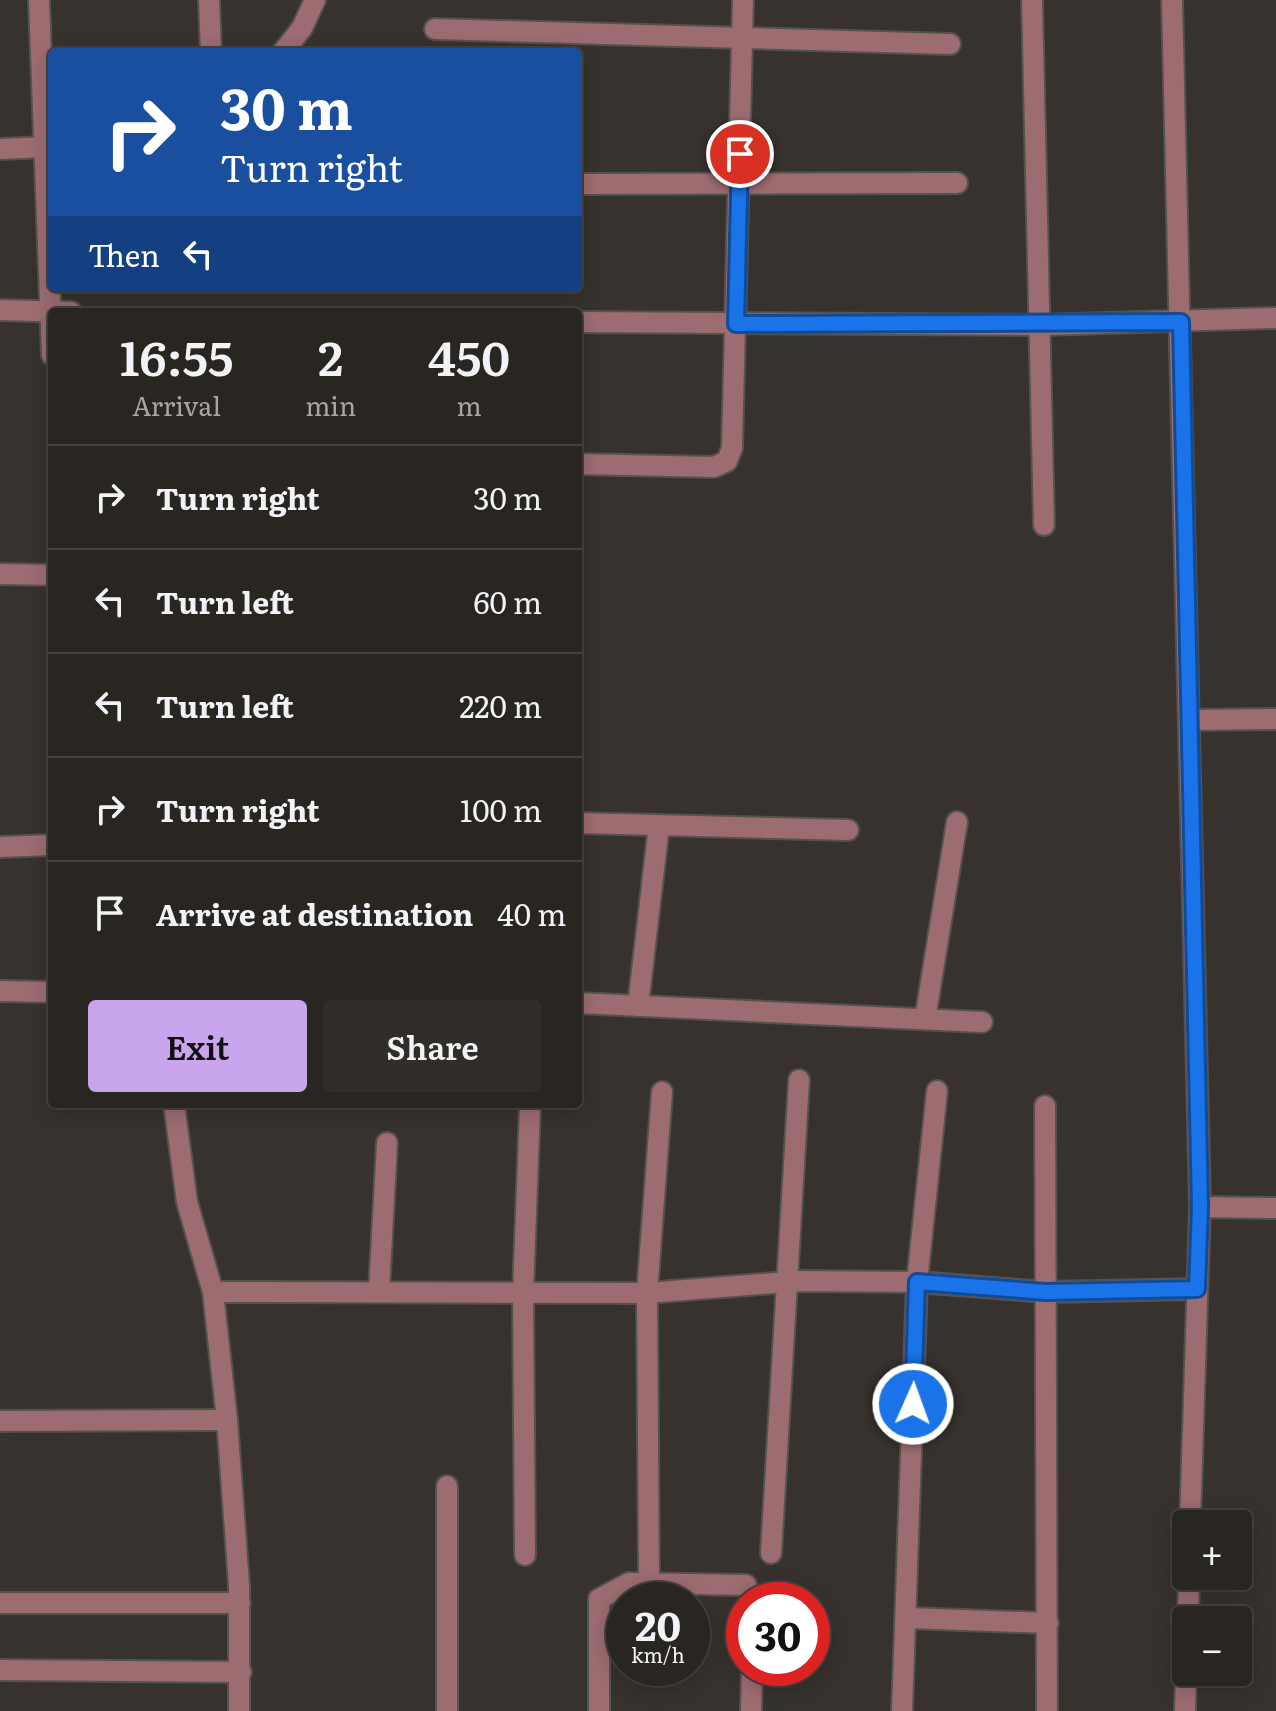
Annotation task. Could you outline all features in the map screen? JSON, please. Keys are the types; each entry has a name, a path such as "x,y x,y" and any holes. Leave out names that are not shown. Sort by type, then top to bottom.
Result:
{"street":[{"path":"39,0 48,168"},
{"path":"209,0 211,48"},
{"path":"286,48 302,28 315,0"},
{"path":"582,464 714,467 727,461 732,448 743,0"},
{"path":"1032,0 1044,525"},
{"path":"1172,0 1200,1207 1190,1510"},
{"path":"435,29 950,44"},
{"path":"0,149 46,147"},
{"path":"582,184 957,183"},
{"path":"0,310 48,312"},
{"path":"582,322 1041,325 1276,318"},
{"path":"0,574 48,575"},
{"path":"1191,720 1276,719"},
{"path":"925,1019 957,822"},
{"path":"582,823 848,830"},
{"path":"638,1006 659,825"},
{"path":"0,847 48,845"},
{"path":"0,991 48,992"},
{"path":"582,1003 982,1022"},
{"path":"771,1553 799,1080"},
{"path":"902,1711 917,1282 937,1091"},
{"path":"649,1582 647,1293 662,1092"},
{"path":"1045,1106 1047,1711"},
{"path":"175,1108 187,1202 213,1292 227,1420 240,1603 239,1711"},
{"path":"525,1555 523,1293 530,1108"},
{"path":"379,1291 387,1143"},
{"path":"1200,1207 1276,1208"},
{"path":"213,1292 647,1293 785,1281 917,1282 1046,1292 1197,1289"},
{"path":"0,1421 227,1420"},
{"path":"447,1486 447,1711"},
{"path":"599,1711 599,1599 606,1595"},
{"path":"0,1603 240,1603"},
{"path":"907,1618 1048,1623"},
{"path":"0,1670 241,1672"},
{"path":"751,1711 752,1686"},
{"path":"1185,1711 1186,1686"}],"route":[{"path":"740,154 736,324 1181,322 1200,1207 1197,1289 1046,1292 917,1282 913,1404"}]}
